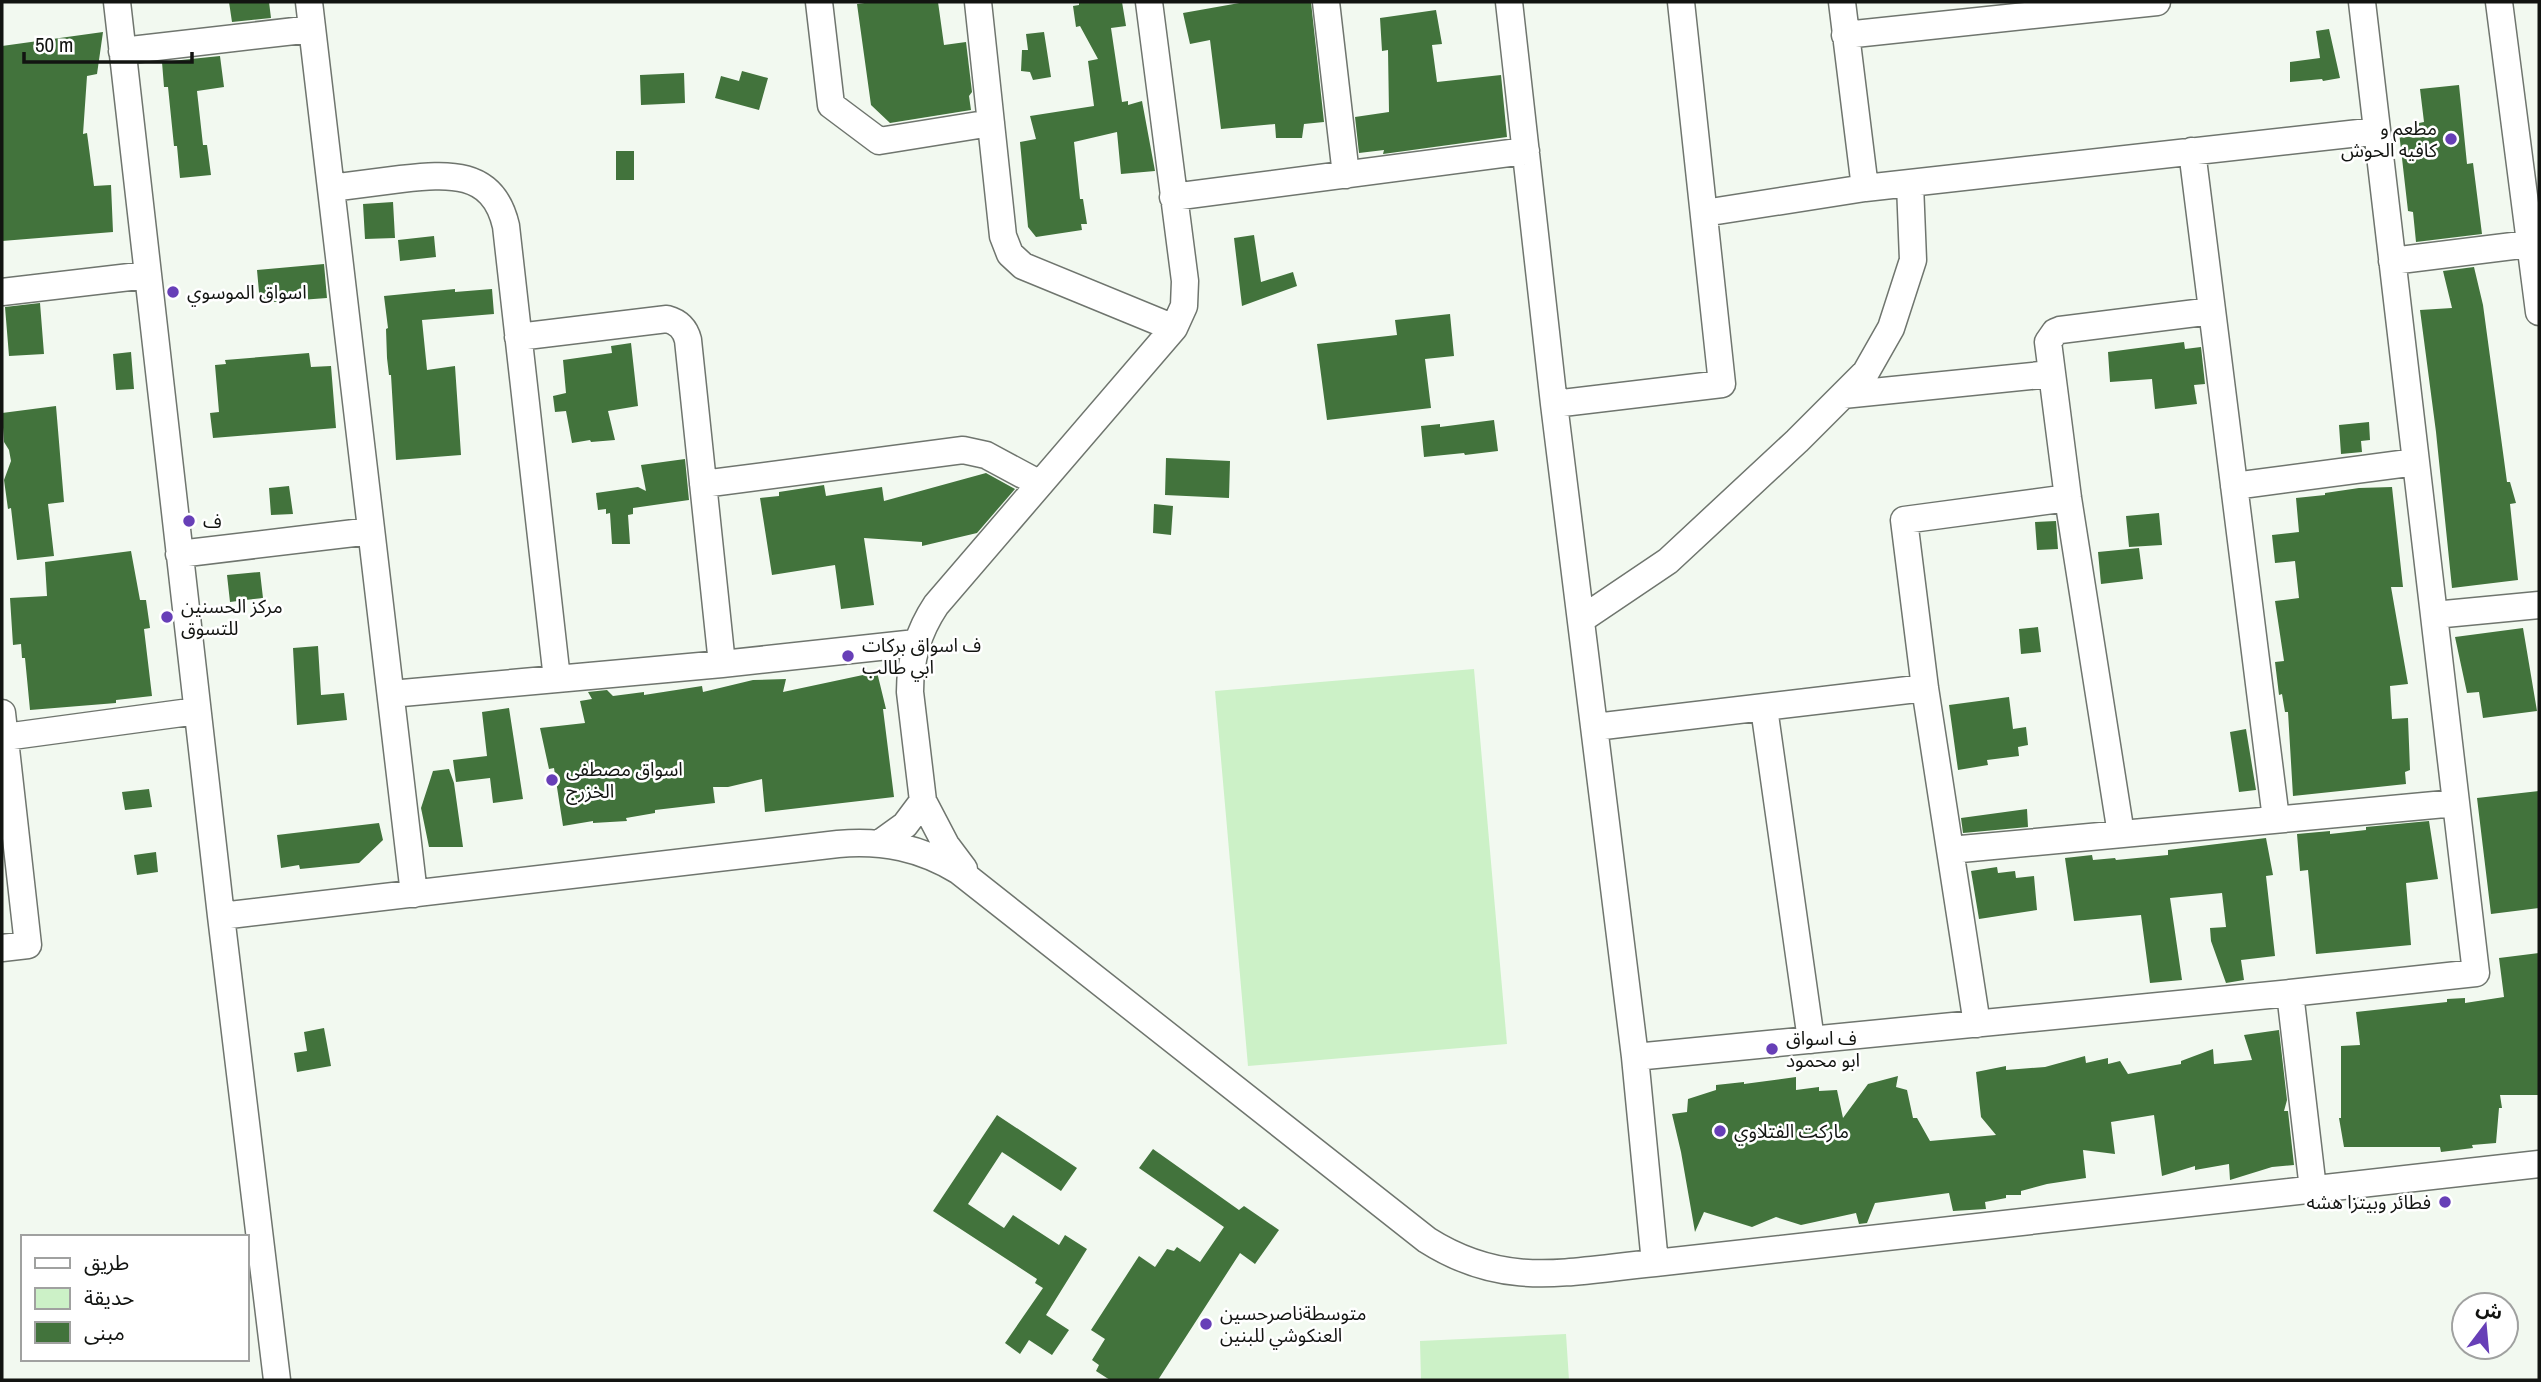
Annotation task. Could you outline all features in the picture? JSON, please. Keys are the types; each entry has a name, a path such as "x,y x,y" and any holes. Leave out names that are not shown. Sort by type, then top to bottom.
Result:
{"street":[{"path":"117,2 197,711 277,1380"},
{"path":"309,2 414,894"},
{"path":"819,2 831,105 879,141 991,123"},
{"path":"978,2 1003,236 1010,254 1023,266 1174,328"},
{"path":"976,884 946,845 923,801 910,692 916,643 936,606 1174,328 1184,306 1186,293 1149,2"},
{"path":"1326,2 1346,175"},
{"path":"1509,2 1554,404 1635,1057 1655,1263"},
{"path":"1554,404 1722,384 1681,2"},
{"path":"1842,2 1865,188"},
{"path":"1845,35 2014,10 2157,2"},
{"path":"1635,1057 2476,973 2362,2"},
{"path":"2499,2 2539,312"},
{"path":"122,51 312,29"},
{"path":"1704,213 1865,188 2377,131"},
{"path":"1173,197 1527,151"},
{"path":"2192,151 2276,820"},
{"path":"331,188 438,175 458,176 477,183 494,199 504,217 557,679"},
{"path":"1582,619 1668,561 1866,372 1891,328 1913,260 1910,184"},
{"path":"2392,261 2529,244"},
{"path":"2,292 147,275"},
{"path":"2120,834 2068,498 2048,342 2050,336 2060,330 2212,311"},
{"path":"518,337 660,319 678,323 688,340 722,664"},
{"path":"1843,395 2051,374"},
{"path":"703,484 963,450 986,455 1040,484"},
{"path":"2234,486 2416,462"},
{"path":"1977,1024 1925,688 1904,520 2068,498"},
{"path":"179,554 371,531"},
{"path":"2434,615 2539,605"},
{"path":"391,694 722,664 916,643"},
{"path":"1595,726 1925,688"},
{"path":"1764,708 1811,1040"},
{"path":"2,948 28,945 3,725 197,711"},
{"path":"880,843 905,825 923,801"},
{"path":"1950,850 2456,803"},
{"path":"221,916 838,844 880,843 901,846 931,856 960,871 1390,1212 1447,1252 1489,1269 1511,1273 1556,1272 1655,1263 2539,1164"},
{"path":"2290,993 2313,1189"}],"green space":[{"path":"1474,669 1507,1044 1248,1066 1215,691"},
{"path":"1566,1334 1569,1380 1421,1380 1420,1341"}],"building":[{"path":"229,2 269,2 271,18 232,22"},
{"path":"938,2 944,45 966,42 972,92 969,96 971,110 890,123 871,105 857,4"},
{"path":"1079,2 1122,2 1126,26 1111,28 1122,102 1128,101 1128,105 1142,101 1155,171 1121,174 1117,132 1074,142 1080,199 1083,199 1087,224 1081,224 1082,230 1036,237 1028,227 1020,142 1036,139 1030,116 1094,106 1088,61 1098,59 1080,26 1076,27 1073,6 1079,5"},
{"path":"1245,2 1311,2 1324,122 1304,124 1302,138 1276,138 1275,124 1221,129 1210,40 1190,44 1183,13"},
{"path":"1436,10 1442,44 1432,45 1437,82 1501,75 1507,137 1383,154 1384,150 1359,153 1355,117 1389,112 1388,50 1382,51 1380,18"},
{"path":"2329,29 2340,78 2290,82 2290,62 2320,58 2316,31"},
{"path":"103,32 97,74 87,76 83,134 87,133 94,186 111,185 113,232 2,241 2,46"},
{"path":"1044,32 1051,77 1033,80 1030,72 1021,71 1022,50 1028,50 1026,34"},
{"path":"220,56 224,87 197,91 203,145 207,145 211,175 180,178 162,62"},
{"path":"742,71 768,78 759,110 715,98 721,76 739,81"},
{"path":"684,73 685,103 641,105 640,75"},
{"path":"2459,85 2467,164 2473,163 2482,234 2416,242 2413,212 2408,211 2399,132 2412,132 2414,124 2424,122 2420,89"},
{"path":"616,151 634,151 634,180 616,180"},
{"path":"393,202 395,238 365,239 363,204"},
{"path":"1254,235 1261,282 1293,272 1297,286 1242,306 1234,238"},
{"path":"434,236 436,257 400,261 398,240"},
{"path":"324,264 327,298 260,303 257,270"},
{"path":"2474,267 2483,305 2507,482 2510,482 2516,503 2510,504 2518,580 2452,588 2420,310 2452,308 2443,271"},
{"path":"455,289 455,292 492,289 494,314 422,320 427,370 455,366 461,455 396,460 384,296"},
{"path":"40,303 44,354 9,356 5,307"},
{"path":"1450,314 1454,356 1425,359 1431,408 1327,420 1317,344 1397,335 1395,320"},
{"path":"2184,342 2185,349 2201,347 2205,384 2194,385 2197,404 2155,409 2152,379 2110,382 2108,352"},
{"path":"631,343 638,406 608,411 615,440 572,443 566,411 555,412 553,396 566,393 563,360 612,353 611,346"},
{"path":"131,352 134,389 116,390 113,354"},
{"path":"309,353 311,367 331,366 336,428 213,438 210,413 219,412 215,365 226,364 225,360"},
{"path":"56,406 64,502 48,504 54,556 17,560 11,508 8,509 4,480 11,461 4,442 2,413"},
{"path":"1494,420 1498,451 1424,457 1421,426 1440,424 1440,427"},
{"path":"2369,422 2370,440 2361,441 2362,452 2341,454 2339,425"},
{"path":"1166,458 1230,461 1229,498 1165,495"},
{"path":"685,459 689,500 633,508 633,514 628,515 630,544 612,544 610,513 606,514 606,509 598,510 596,493 638,487 646,491 641,465"},
{"path":"986,473 1015,489 977,533 922,546 922,542 864,538 874,605 841,609 835,565 772,575 760,498 824,485 826,496 882,487 884,501"},
{"path":"289,486 293,514 271,515 269,488"},
{"path":"2392,487 2403,587 2391,587 2408,684 2390,686 2392,719 2408,718 2410,770 2405,772 2406,784 2293,796 2288,712 2285,712 2282,694 2279,695 2275,662 2284,661 2275,601 2299,598 2295,561 2275,563 2272,535 2299,532 2296,498 2359,488"},
{"path":"1154,504 1173,506 1171,535 1153,533"},
{"path":"2159,513 2162,545 2129,547 2126,516"},
{"path":"2056,521 2058,549 2037,550 2035,522"},
{"path":"2139,548 2143,579 2101,584 2098,552"},
{"path":"131,551 140,600 146,600 150,628 144,629 152,696 116,700 116,703 30,710 25,658 22,658 21,644 13,645 10,598 47,596 45,562"},
{"path":"260,572 263,598 230,602 227,575"},
{"path":"2038,627 2041,652 2021,654 2019,629"},
{"path":"2523,628 2537,711 2483,718 2479,692 2467,693 2455,637"},
{"path":"318,646 321,695 344,693 347,720 297,725 293,648"},
{"path":"877,672 886,709 883,709 894,797 765,812 762,779 728,787 713,787 715,803 655,810 655,813 626,818 627,821 593,821 563,826 554,768 549,769 540,728 585,723 580,701 592,699 588,692 607,690 613,696 644,692 644,695 702,686 703,692 753,680 786,679 783,692"},
{"path":"2009,697 2013,729 2026,727 2028,745 2018,747 2019,756 1987,760 1988,765 1958,770 1949,705"},
{"path":"509,708 523,799 493,803 490,778 456,782 453,760 487,756 482,712"},
{"path":"2246,729 2256,790 2239,792 2230,732"},
{"path":"449,769 454,783 463,847 429,847 421,808 433,771"},
{"path":"149,789 152,807 125,810 122,792"},
{"path":"2539,791 2539,908 2491,914 2477,798"},
{"path":"2027,809 2028,827 1963,833 1961,818"},
{"path":"2429,821 2438,879 2406,883 2411,945 2316,954 2308,870 2300,871 2297,834 2330,831 2330,834 2366,830 2366,827"},
{"path":"379,823 383,840 359,863 300,869 299,865 281,868 277,835"},
{"path":"2266,838 2273,875 2266,876 2275,956 2241,960 2244,980 2226,983 2211,941 2210,928 2226,927 2222,893 2170,898 2182,980 2150,983 2141,915 2074,921 2065,858 2092,855 2093,860 2116,860 2168,855 2168,850"},
{"path":"156,852 158,872 137,875 134,855"},
{"path":"1997,867 1998,873 2015,871 2016,878 2034,876 2037,910 1979,919 1971,871"},
{"path":"2539,953 2539,1095 2500,1095 2502,1108 2499,1108 2496,1143 2441,1152 2440,1147 2344,1147 2339,1118 2341,1046 2360,1045 2356,1012 2447,1002 2447,999 2465,998 2465,1003 2504,997 2499,958"},
{"path":"324,1028 331,1066 297,1072 294,1053 307,1051 304,1032"},
{"path":"2279,1030 2287,1100 2284,1111 2288,1111 2294,1165 2272,1167 2230,1180 2229,1164 2195,1170 2195,1166 2162,1176 2154,1115 2111,1122 2115,1154 2083,1150 2086,1178 2047,1184 2021,1191 2021,1195 2006,1195 2006,1198 1985,1202 1986,1209 1953,1211 1949,1193 1875,1203 1867,1223 1859,1224 1856,1213 1801,1225 1776,1217 1752,1227 1704,1212 1695,1232 1672,1114 1687,1112 1688,1099 1716,1090 1716,1085 1796,1077 1796,1090 1819,1087 1819,1091 1837,1090 1843,1118 1868,1084 1898,1076 1896,1087 1907,1090 1913,1118 1917,1118 1930,1141 1996,1135 1981,1117 1976,1072 2006,1066 2006,1070 2045,1067 2085,1056 2086,1063 2108,1058 2108,1064 2120,1061 2128,1074 2181,1064 2181,1061 2213,1049 2214,1064 2252,1060 2244,1035"},
{"path":"997,1115 1077,1168 1061,1191 1002,1152 968,1204 1004,1228 1013,1215 1059,1245 1065,1235 1087,1249 1046,1315 1069,1330 1052,1355 1029,1340 1020,1354 1005,1343 1043,1288 1035,1283 1037,1279 933,1211"},
{"path":"1153,1149 1239,1210 1244,1206 1279,1230 1255,1264 1240,1253 1158,1380 1110,1380 1096,1371 1099,1365 1092,1360 1105,1339 1091,1330 1139,1256 1155,1267 1167,1249 1174,1251 1177,1247 1200,1262 1224,1227 1139,1168"}],"place":[{"name":"مطعم و كافيه الحوش","path":"2451,139"},
{"name":"اسواق الموسوي","path":"173,292"},
{"name":"ف","path":"189,521"},
{"name":"مركز الحسنين للتسوق","path":"167,617"},
{"name":"ف اسواق بركات ابي طالب","path":"848,656"},
{"name":"اسواق مصطفى الخزرج","path":"552,780"},
{"name":"ف اسواق ابو محمود","path":"1772,1049"},
{"name":"ماركت الفتلاوي","path":"1720,1131"},
{"name":"فطائر وبيتزا هشه","path":"2445,1202"},
{"name":"متوسطةناصرحسين العنكوشي للبنين","path":"1206,1324"}]}
